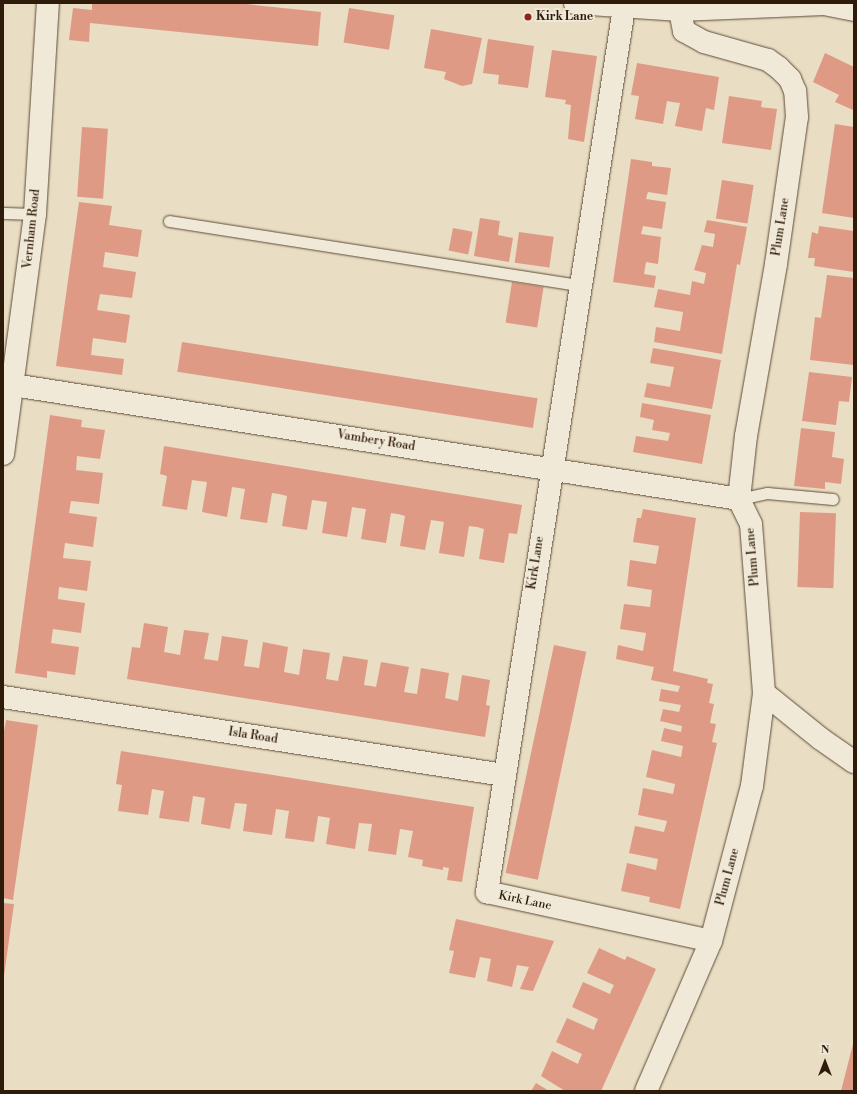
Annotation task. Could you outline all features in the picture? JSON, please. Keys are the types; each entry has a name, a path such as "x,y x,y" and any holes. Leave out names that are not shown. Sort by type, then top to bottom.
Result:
{"street":[{"name":"Vernham Road","path":"3,454 35,214 48,3"},
{"path":"575,3 624,8 680,10 741,5 824,4 853,7"},
{"name":"Kirk Lane","path":"624,8 486,892 711,941"},
{"name":"Plum Lane","path":"646,1091 711,941 752,786 764,693 751,524 739,499 746,436 795,141 797,117 795,92 790,79 768,60 704,42 684,30 680,10"},
{"name":"Vambery Road","path":"13,385 739,499"},
{"path":"764,693 821,740 854,762"},
{"name":"Isla Road","path":"3,697 504,775"}],"lane":[{"path":"3,213 35,214"},
{"path":"169,221 580,284"},
{"path":"739,499 767,493 833,499"}],"building":[{"path":"92,3 236,3 321,12 318,46 90,23 89,42 69,40 73,8 92,10"},
{"path":"349,8 394,15 389,50 344,43"},
{"path":"431,29 482,38 472,84 462,86 444,79 446,72 424,68"},
{"path":"488,39 534,46 528,88 498,84 499,75 483,73"},
{"path":"552,50 597,56 584,142 568,139 571,105 565,104 566,100 545,97"},
{"path":"825,53 854,67 853,110 835,102 839,95 813,82"},
{"path":"637,63 719,77 714,110 706,108 702,131 675,126 680,103 667,101 663,124 635,119 639,96 631,95"},
{"path":"729,96 762,101 761,107 777,109 771,150 722,143"},
{"path":"835,124 854,127 854,218 822,213"},
{"path":"82,127 108,129 103,199 77,197"},
{"path":"631,159 652,162 652,166 671,168 667,195 648,192 646,199 666,202 662,229 643,226 641,234 661,237 658,264 646,262 644,274 656,276 654,288 613,282"},
{"path":"722,180 754,185 748,224 716,219"},
{"path":"79,202 112,206 109,225 142,230 138,257 105,252 103,267 136,272 132,298 100,294 97,310 130,315 126,343 93,338 91,355 124,359 122,375 56,366"},
{"path":"480,218 500,221 498,235 513,238 509,262 474,256"},
{"path":"707,220 747,227 740,265 737,264 722,354 654,342 656,327 680,331 683,312 654,307 658,289 690,295 692,281 704,284 706,273 694,270 702,245 713,247 715,234 704,232"},
{"path":"819,226 854,231 854,272 814,266 815,258 808,258 812,232 818,234"},
{"path":"453,228 473,232 468,254 449,251"},
{"path":"519,232 554,237 549,268 515,263"},
{"path":"827,275 854,278 854,365 810,360 815,317 821,318"},
{"path":"512,282 544,287 537,328 506,322"},
{"path":"182,342 538,398 533,428 177,372"},
{"path":"653,348 721,360 712,409 644,397 647,383 670,387 674,367 650,363"},
{"path":"809,372 852,377 849,402 839,401 836,425 802,421"},
{"path":"642,403 711,415 702,464 633,452 636,436 668,441 670,433 652,430 654,420 640,417"},
{"path":"50,415 82,420 81,427 105,430 100,459 77,456 76,470 103,473 99,504 71,501 69,513 97,517 93,547 65,543 63,558 91,561 87,591 59,587 58,599 85,603 81,633 53,629 51,643 79,647 75,675 47,671 47,678 15,673"},
{"path":"801,428 835,432 832,457 844,459 841,484 825,482 825,489 794,486"},
{"path":"164,446 522,505 517,534 509,533 504,563 479,559 484,529 477,527 469,526 464,557 439,553 444,522 431,520 425,550 400,546 405,516 398,514 391,513 386,543 361,539 366,509 352,507 347,537 322,533 327,502 312,500 307,530 282,526 287,496 279,494 272,493 267,523 240,519 245,489 232,487 227,517 202,512 207,482 192,480 187,510 162,506 167,476 160,474"},
{"path":"643,509 696,518 673,671 708,679 707,683 713,684 709,703 714,704 710,723 716,724 712,742 717,743 680,909 649,902 650,897 621,891 627,863 656,870 658,859 629,853 635,826 664,832 667,821 638,815 643,788 673,794 675,784 646,777 652,750 681,757 683,746 661,741 664,728 681,732 682,726 660,721 663,709 679,712 681,705 659,701 661,689 678,692 680,686 651,680 654,667 616,659 618,645 643,651 646,633 620,629 624,604 650,607 652,590 627,586 630,560 656,564 659,546 633,542 637,518 641,518"},
{"path":"800,512 836,513 833,588 797,587"},
{"path":"144,623 168,627 164,652 180,655 184,630 209,633 204,659 218,661 222,636 248,640 244,666 259,668 263,642 288,647 284,672 299,675 303,649 330,653 326,679 338,681 343,656 368,660 364,685 376,687 381,662 409,667 404,692 410,693 417,694 421,668 449,673 445,698 458,701 462,675 490,680 486,705 490,706 485,737 127,679 132,647 140,648"},
{"path":"554,645 586,652 538,880 506,873"},
{"path":"6,720 38,725 13,900 3,898 3,737"},
{"path":"121,751 474,807 462,882 447,880 449,868 443,867 443,870 422,866 423,860 408,857 413,831 400,829 396,855 368,851 372,824 359,823 355,849 326,844 330,818 318,816 314,842 285,838 289,811 276,809 272,835 243,831 247,804 235,803 230,829 201,824 205,798 193,796 189,822 159,818 164,791 152,789 148,815 118,811 122,785 116,784"},
{"path":"3,903 14,904 4,976 3,976"},
{"path":"456,919 554,941 533,991 520,989 529,967 517,965 512,987 487,981 491,959 480,957 475,978 449,973 454,951 449,950"},
{"path":"599,948 625,960 627,956 656,969 601,1091 565,1091 541,1076 552,1051 578,1064 582,1054 556,1042 567,1018 594,1030 598,1019 572,1007 583,982 610,994 614,985 587,973"},
{"path":"853,1044 854,1091 841,1091"},
{"path":"536,1083 549,1091 531,1091"}],"place":[{"name":"Kirk Lane","path":"528,17"}]}
